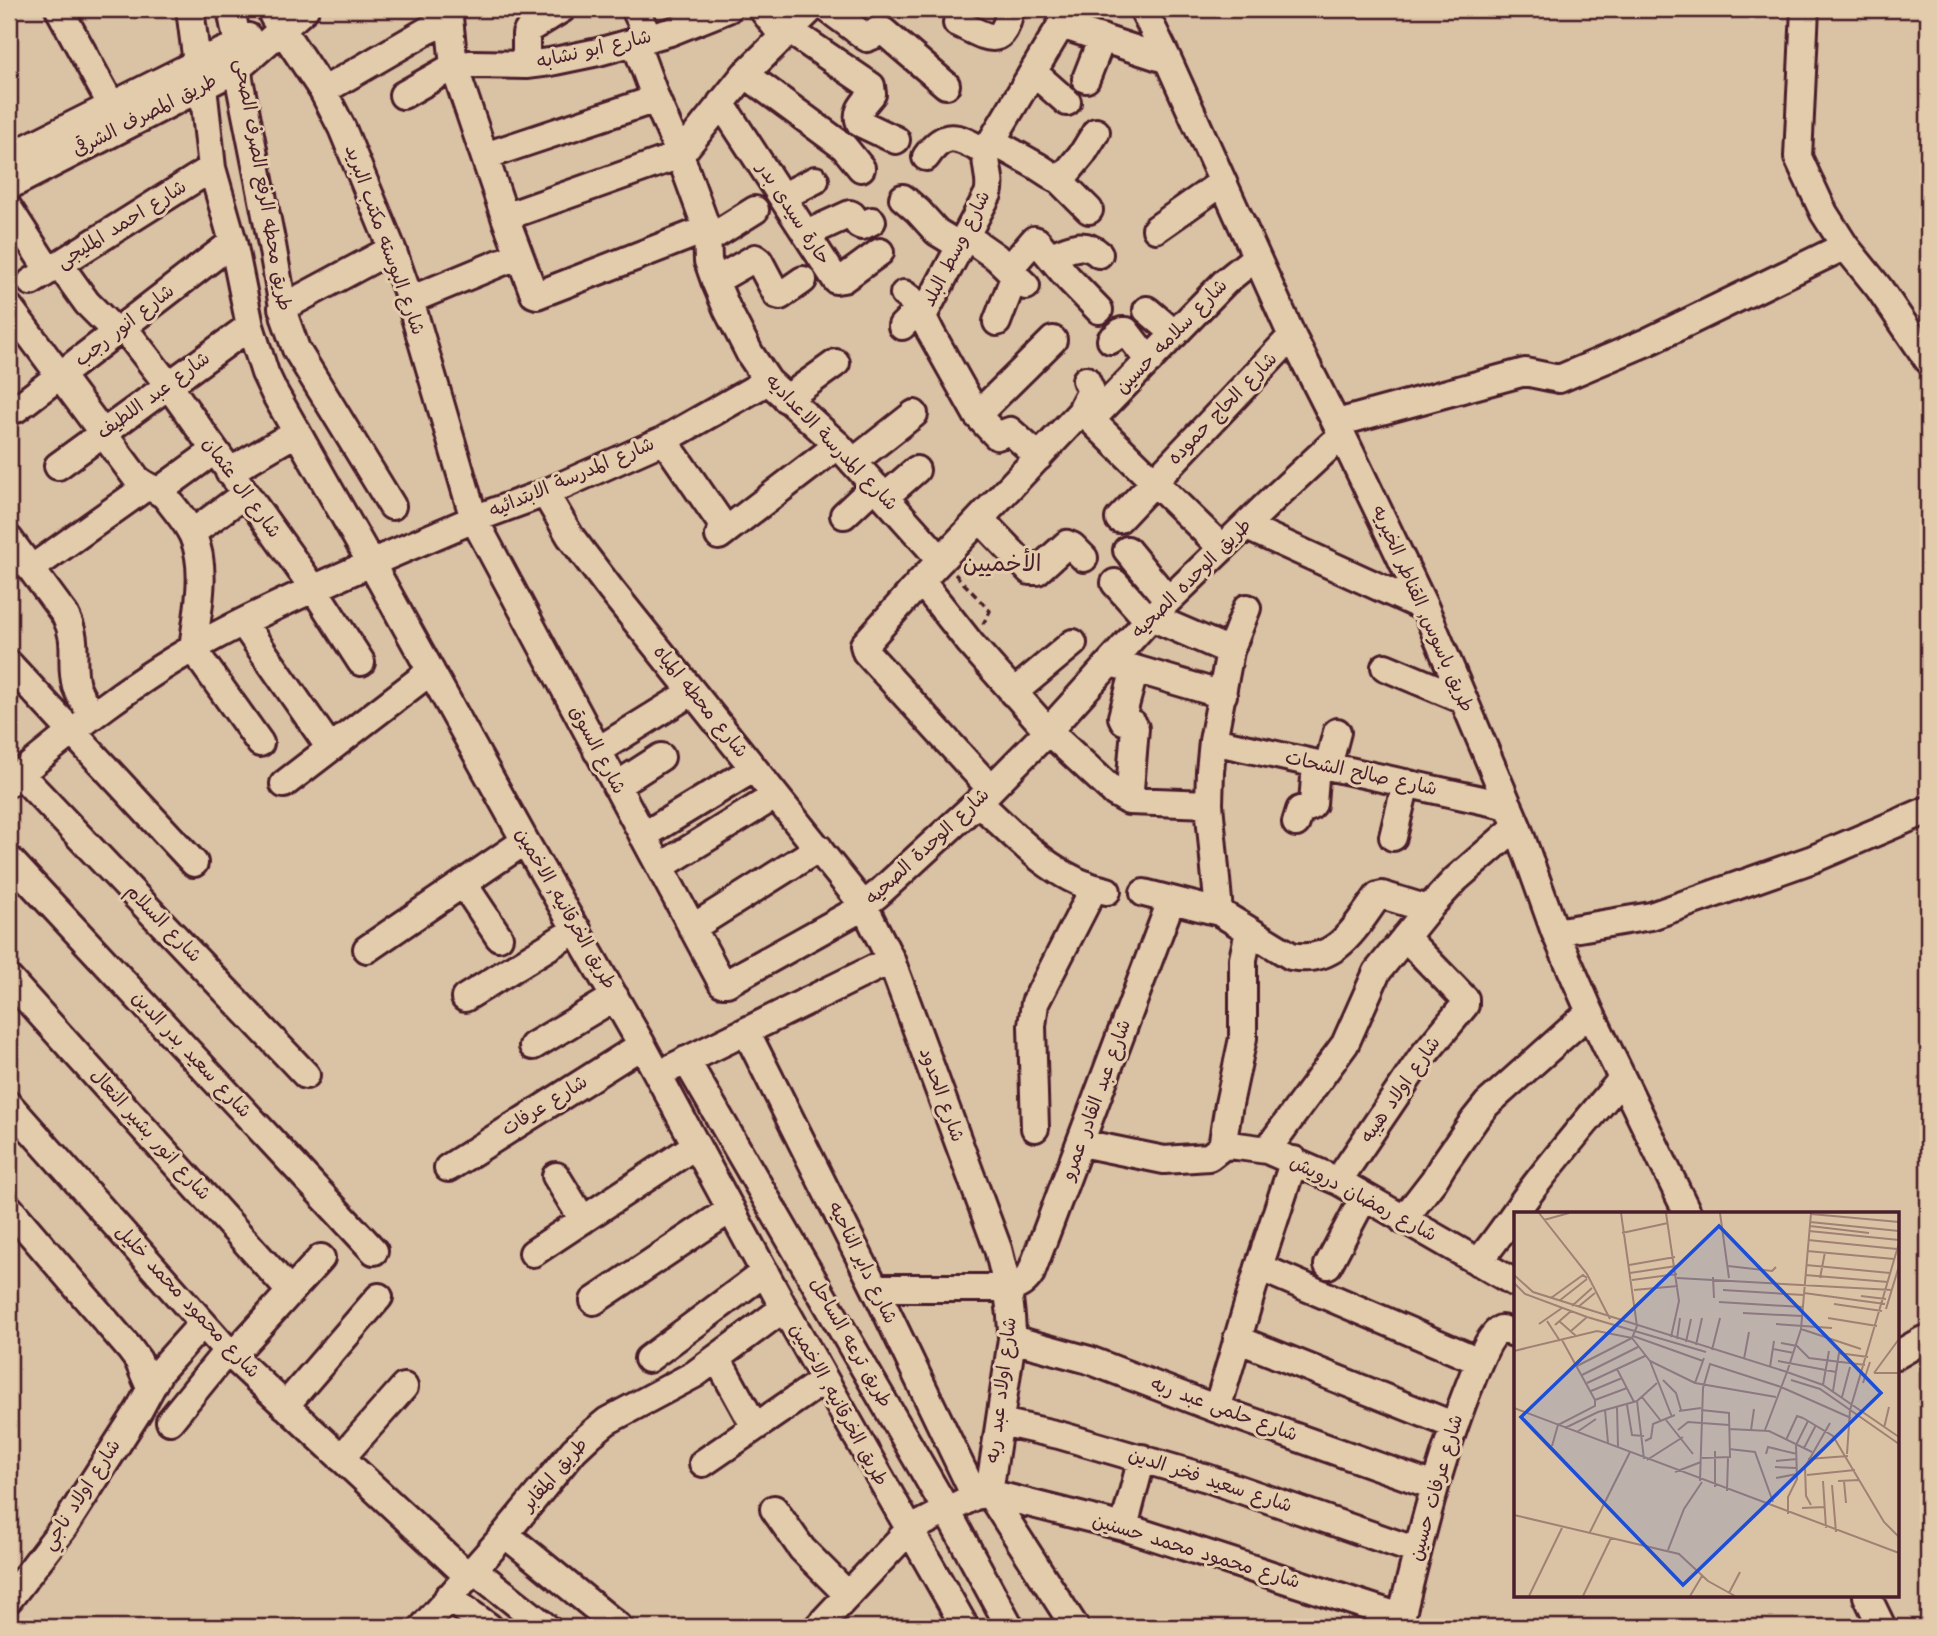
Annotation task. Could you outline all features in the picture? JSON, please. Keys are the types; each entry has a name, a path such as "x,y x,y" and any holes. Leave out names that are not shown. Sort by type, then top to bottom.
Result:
{"street":[{"path":"59,9 112,106"},
{"name":"طريق محطه الرفع الصرف الصحى","path":"190,9 212,168 233,242 250,326 265,373 371,563"},
{"path":"231,9 238,57"},
{"name":"طريق المصرف الشرقى","path":"9,186 200,75 238,57 278,18 305,9"},
{"path":"526,65 526,34 529,29 562,9"},
{"name":"شارع المدرسة الاعداديه","path":"635,9 656,99 680,155 707,235 708,261 727,309 750,354 777,390 846,454 941,559"},
{"name":"شارع ابو نشابه","path":"454,66 526,65 586,55 642,40 687,17 728,9"},
{"path":"762,9 786,33 870,86 872,94 859,111 860,123 897,140"},
{"path":"505,217 680,155 744,74 811,9"},
{"path":"828,9 865,37 883,31 946,85"},
{"path":"957,23 989,37 998,36 1006,27 1010,9"},
{"name":"طريق باسوس, القناطر الخيريه","path":"1143,9 1292,336 1340,429 1425,608 1513,816 1555,932 1590,1012 1687,1212"},
{"path":"1805,9 1798,157 1824,213 1845,246 1879,288 1928,360"},
{"path":"323,91 450,14 454,66 532,292 537,295 707,235 754,210"},
{"path":"989,147 1063,17 1102,38 1168,60"},
{"name":"شارع البوسته مكتب البريد","path":"278,18 323,91 342,128 392,249 410,300 474,519"},
{"path":"1086,79 1102,38"},
{"name":"طريق محطه الرفع الصرف الصحى","path":"238,57 282,308 296,349 392,506"},
{"path":"403,95 454,66"},
{"path":"1033,72 1067,103"},
{"path":"744,74 855,160 871,128"},
{"name":"طريق المصرف الشرقى","path":"9,157 112,106 200,75"},
{"path":"485,156 656,99"},
{"name":"حارة سيدى بدر","path":"720,103 837,281 841,281 880,252"},
{"path":"1059,181 1076,163 1096,132"},
{"path":"926,158 935,147 951,138 989,147 1037,166 1059,181 1089,210"},
{"name":"شارع وسط البلد","path":"989,147 986,166 991,186 988,194 917,317 924,319 977,415 997,436 1010,431 1039,457"},
{"name":"شارع احمد المليجى","path":"46,272 212,168"},
{"path":"782,197 815,180"},
{"path":"1156,229 1223,182"},
{"path":"903,198 937,232 989,251 1017,276"},
{"name":"شارع ال عثمان","path":"9,209 46,272 120,330 169,386 314,589 361,662"},
{"path":"806,234 850,214 862,226 872,221"},
{"path":"997,322 1035,240 1038,240 1099,310"},
{"name":"شارع انور رجب","path":"14,408 60,376 233,242"},
{"path":"1051,256 1082,246 1092,248 1099,254"},
{"path":"1340,429 1525,372 1559,379 1647,342 1845,246"},
{"path":"282,308 392,249"},
{"path":"410,300 519,255"},
{"name":"شارع سلامه حسين","path":"985,795 866,652 864,645 941,559 1039,457 1149,361 1225,282 1256,257"},
{"path":"715,281 755,258 778,296 803,281"},
{"path":"904,293 917,317"},
{"path":"9,307 137,479 165,496 192,533 201,566 193,649 260,743"},
{"path":"1147,310 1175,334"},
{"name":"شارع عبد اللطيف","path":"58,466 250,326"},
{"path":"1111,340 1121,331 1126,331 1149,361"},
{"name":"شارع الحاج حموده","path":"1119,519 1292,336"},
{"path":"977,415 1053,340"},
{"name":"شارع المدرسة الابتدائيه","path":"371,563 474,519 545,493 836,363"},
{"path":"1086,380 1091,391 1083,406 1086,415 1222,548"},
{"path":"664,440 723,533 914,414"},
{"name":"طريق الوحده الصحيه","path":"1048,731 1156,613 1340,429"},
{"path":"31,569 153,489 297,432"},
{"path":"844,515 916,470"},
{"name":"شارع محطه المياه","path":"545,493 570,536 611,590 864,906"},
{"path":"192,533 245,494"},
{"name":"شارع السوق","path":"474,519 721,981"},
{"path":"980,519 1030,571 1037,571 1067,544 1084,558"},
{"path":"1245,526 1425,608"},
{"path":"9,539 71,626 76,685 93,715"},
{"path":"1127,550 1156,613"},
{"path":"14,778 134,685 193,649 371,563"},
{"name":"طريق الخرقانيه, الاخمين","path":"371,563 642,1045 824,1380 965,1627"},
{"path":"921,581 1013,693 1048,731 1115,793 1129,801 1209,804"},
{"path":"1115,583 1156,613 1230,651"},
{"path":"1219,912 1209,804 1210,771 1230,651 1247,608"},
{"path":"243,623 330,748"},
{"path":"1013,693 1073,643"},
{"path":"9,664 194,863"},
{"path":"1109,664 1223,695"},
{"path":"1385,667 1464,700"},
{"path":"1129,801 1135,728 1122,717 1135,669"},
{"path":"284,784 431,671"},
{"path":"597,751 692,692"},
{"name":"شارع الوحدة الصحيه","path":"721,981 727,983 864,906 985,795 1048,731"},
{"path":"1296,823 1300,810 1312,806 1322,765 1337,732"},
{"name":"شارع صالح الشحات","path":"1213,741 1406,783 1513,816"},
{"path":"616,786 662,757"},
{"path":"643,836 753,769"},
{"name":"شارع السلام","path":"14,778 306,1075"},
{"path":"1393,837 1406,783"},
{"path":"985,795 1044,861 1074,881 1101,890 1035,1003 1032,1026 1035,1128"},
{"path":"660,867 775,796"},
{"path":"1555,932 1651,916 1813,859 1928,810"},
{"path":"1267,1150 1345,1044 1377,972 1428,909 1513,816"},
{"path":"367,949 525,841"},
{"path":"692,928 819,848"},
{"name":"شارع سعيد بدر الدين","path":"9,859 374,1251"},
{"path":"463,883 499,937"},
{"path":"1144,893 1219,912 1291,956 1303,958 1324,953 1344,942 1380,895 1428,909"},
{"name":"شارع عبد القادر عمرو","path":"1008,1287 1021,1285 1031,1273 1171,901"},
{"name":"شارع الحدود","path":"864,906 891,960 998,1249 1008,1287"},
{"path":"465,998 577,929"},
{"path":"1222,1147 1243,1038 1243,958 1249,931"},
{"name":"شارع اولاد هيبه","path":"1338,1181 1422,1057 1465,1005 1466,1001 1405,937"},
{"path":"658,1074 891,960"},
{"name":"شارع انور بشير النعال","path":"9,979 290,1291"},
{"path":"533,1046 615,997"},
{"path":"1403,1220 1487,1104 1590,1012"},
{"name":"شارع داير الناحيه","path":"746,1031 982,1494 1075,1627"},
{"name":"شارع عرفات","path":"448,1168 642,1045"},
{"name":"طريق ترعه الساحل","path":"686,1060 947,1511 1010,1627"},
{"path":"1515,1212 1622,1079"},
{"name":"شارع محمود محمد خليل","path":"9,1105 230,1354 341,1458 470,1572 546,1627"},
{"name":"شارع رمضان درويش","path":"1081,1143 1164,1160 1209,1157 1222,1147 1230,1145 1267,1150 1338,1181 1514,1282"},
{"path":"533,1253 696,1145"},
{"path":"1217,1409 1294,1160"},
{"path":"556,1176 583,1220"},
{"path":"1328,1265 1364,1197"},
{"path":"9,1208 129,1348 138,1360 150,1388"},
{"path":"594,1301 731,1209"},
{"path":"1478,1262 1514,1213"},
{"path":"170,1421 321,1258"},
{"path":"1259,1267 1479,1361"},
{"path":"648,1359 765,1272"},
{"path":"875,1288 1008,1287"},
{"name":"شارع اولاد عبد ربه","path":"982,1494 1000,1422 1012,1339 1008,1287"},
{"path":"285,1406 379,1297"},
{"name":"طريق المقابر","path":"423,1627 574,1450 590,1435 607,1421 695,1374 784,1308"},
{"name":"شارع اولاد ناجي","path":"9,1599 64,1527 168,1362 202,1324"},
{"name":"شارع عرفات حسين","path":"1400,1622 1434,1486 1453,1425 1479,1361 1497,1331 1504,1329 1514,1333"},
{"name":"شارع حلمى عبد ربه","path":"1012,1339 1090,1360 1217,1409 1434,1486"},
{"path":"1237,1339 1453,1425"},
{"path":"1898,1354 1923,1340"},
{"path":"717,1358 755,1427"},
{"path":"703,1463 824,1380"},
{"path":"341,1458 404,1387"},
{"name":"شارع سعيد فخر الدين","path":"1000,1422 1059,1435 1207,1478 1417,1551"},
{"path":"1124,1527 1142,1458"},
{"path":"818,1627 909,1530 982,1494"},
{"name":"شارع محمود محمد حسنين","path":"982,1494 1124,1527 1400,1622"},
{"path":"774,1509 802,1549 848,1595"},
{"path":"505,1534 619,1627"},
{"path":"448,1597 489,1627"},
{"path":"1868,1598 1882,1627"}],"path":[{"path":"941,559 990,614"}],"district":[{"name":"الأخميين","path":"1002,565"}]}
